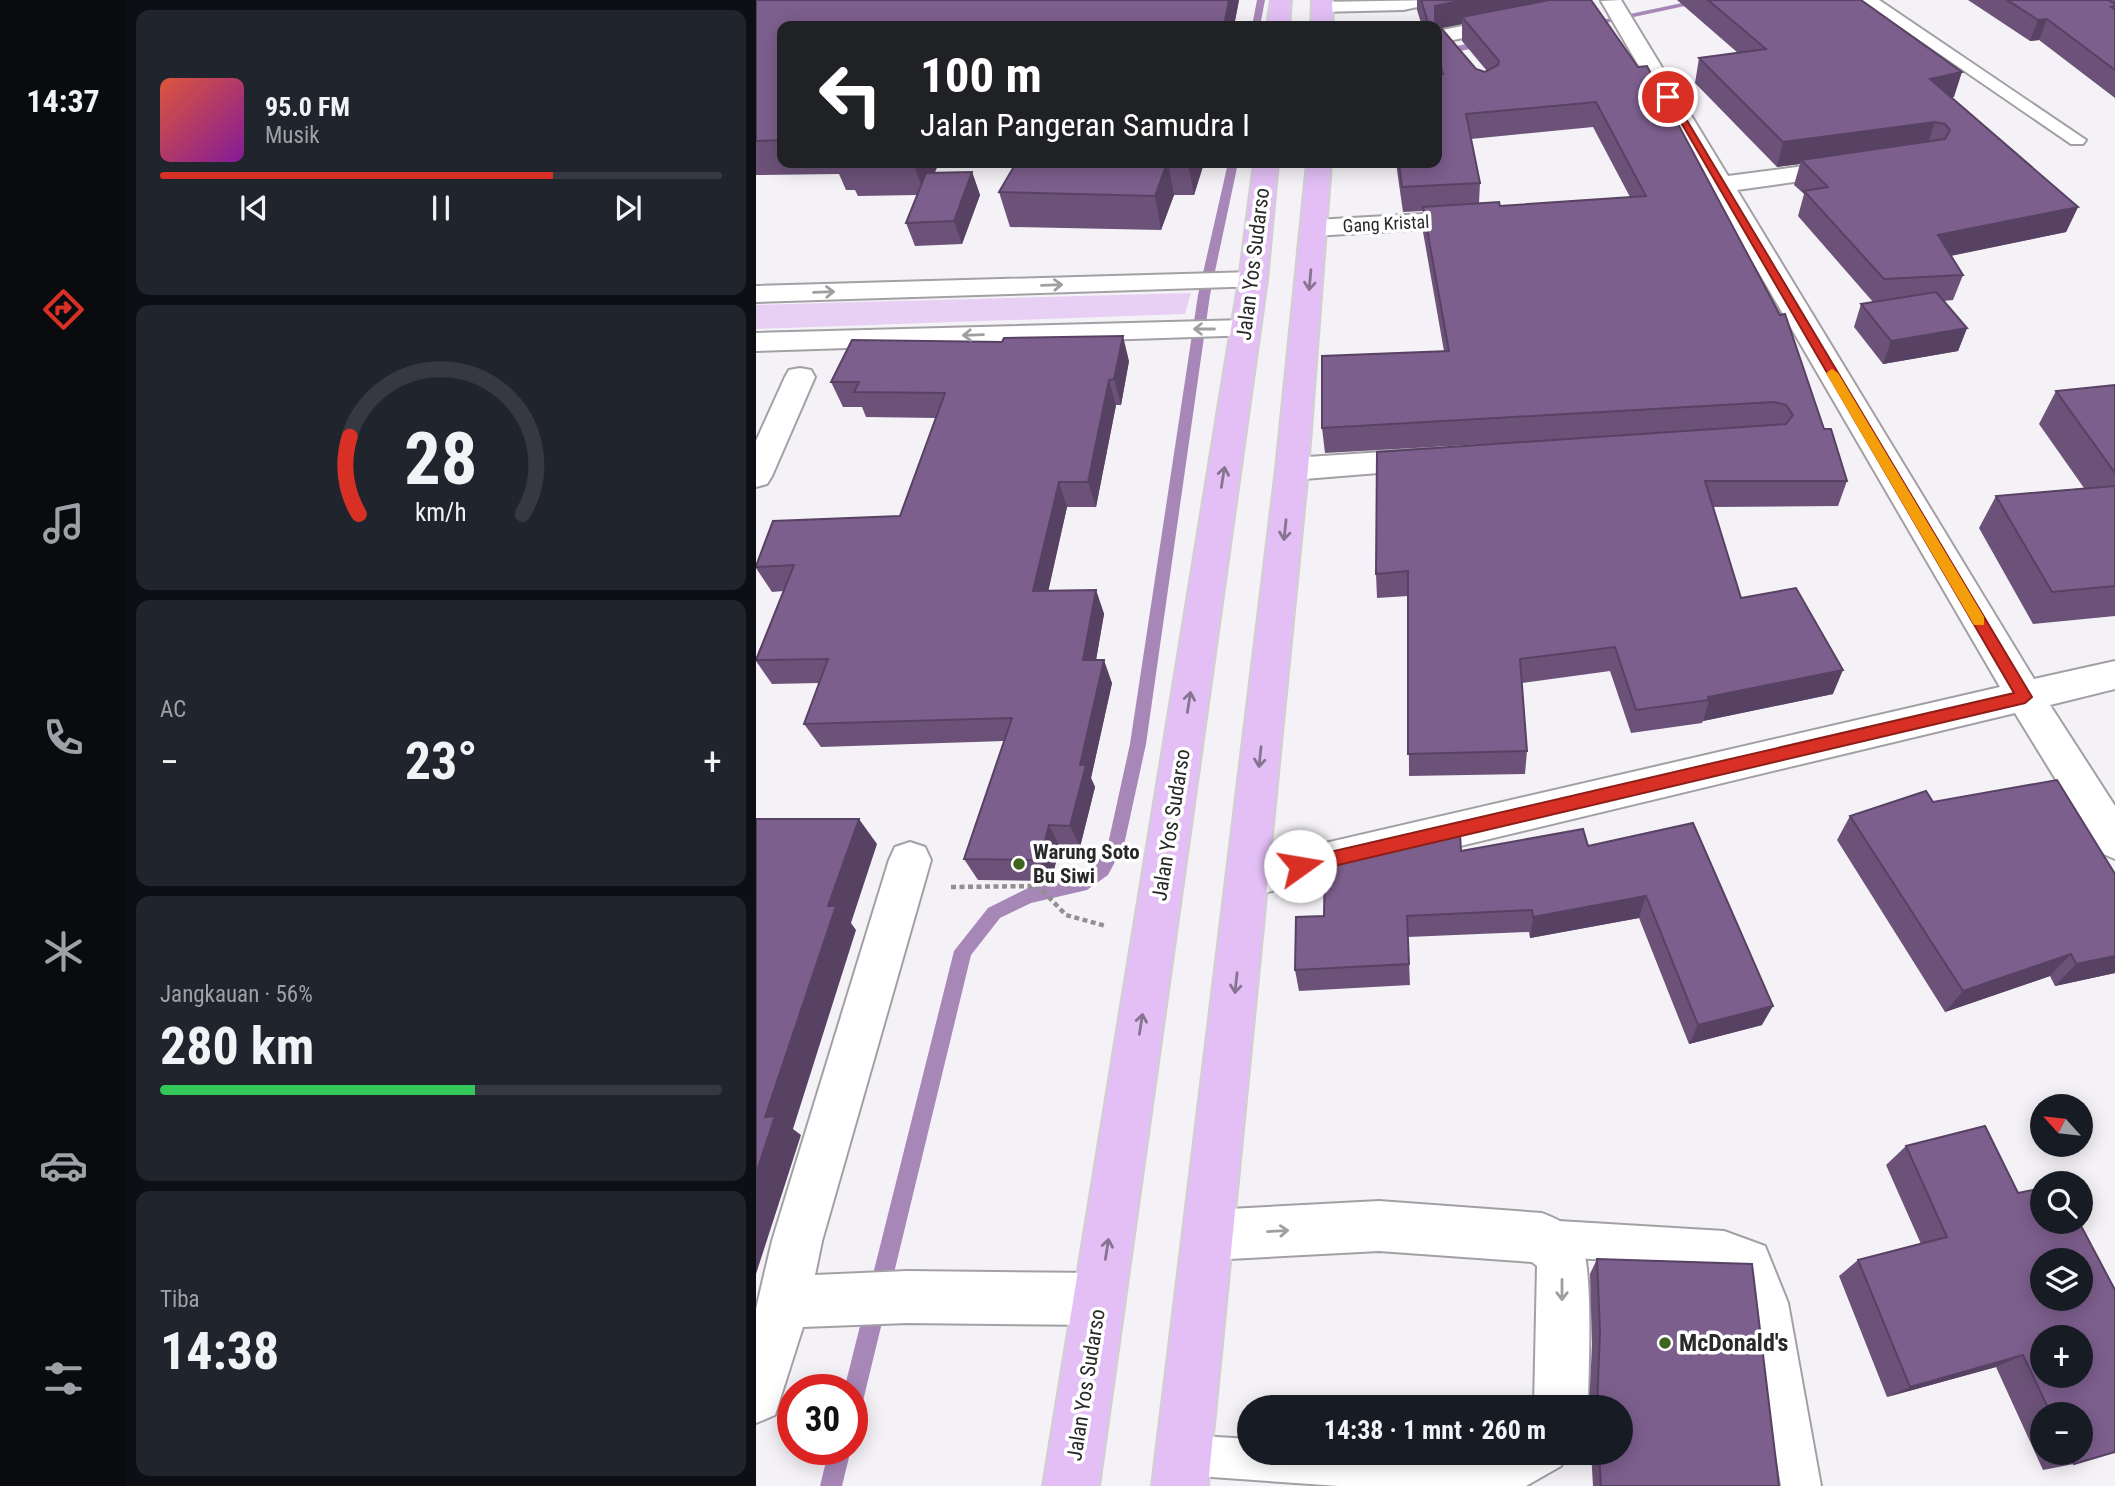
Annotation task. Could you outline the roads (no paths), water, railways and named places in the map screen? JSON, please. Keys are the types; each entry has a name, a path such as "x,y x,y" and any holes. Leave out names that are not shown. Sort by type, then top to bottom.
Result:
{"main road":[{"path":"1279,21 1281,0"},
{"name":"Jalan Yos Sudarso","path":"1071,1486 1254,280 1265,168"},
{"path":"1181,1471 1210,1235 1292,469 1319,168"}],"street":[{"path":"1586,7 1620,12 2025,697 2115,841"},
{"path":"1445,41 1535,17"},
{"path":"1721,185 1872,164"},
{"name":"Gang Kristal","path":"1315,228 1502,218"},
{"path":"756,294 1254,280"},
{"path":"756,342 1164,329 1245,330"},
{"path":"756,475 800,377"},
{"path":"1292,469 1460,458"},
{"path":"1247,879 2115,675"},
{"path":"756,1396 784,1302 797,1241 906,874"},
{"path":"1210,1235 1380,1226 1542,1238 1561,1254 1562,1260 1561,1395"},
{"path":"784,1302 906,1297 1099,1299"}],"lane":[{"path":"1321,11 1403,5 1432,0"},
{"path":"1869,0 2077,140"},
{"path":"1542,1238 1724,1249 1752,1259 1769,1303 1801,1486"},
{"path":"1181,1471 1505,1481 1528,1465"}],"waterway":[{"path":"1257,21 1261,0"},
{"path":"1587,24 1709,0"},
{"path":"1442,52 1486,43"},
{"path":"859,1374 963,951 994,913 1028,896 1081,885 1102,870 1116,845 1138,744 1204,295 1232,168"},
{"path":"831,1486 836,1465"}],"place":[{"name":"Warung Soto Bu Siwi","path":"1019,864"},
{"name":"McDonald's","path":"1665,1343"}]}
